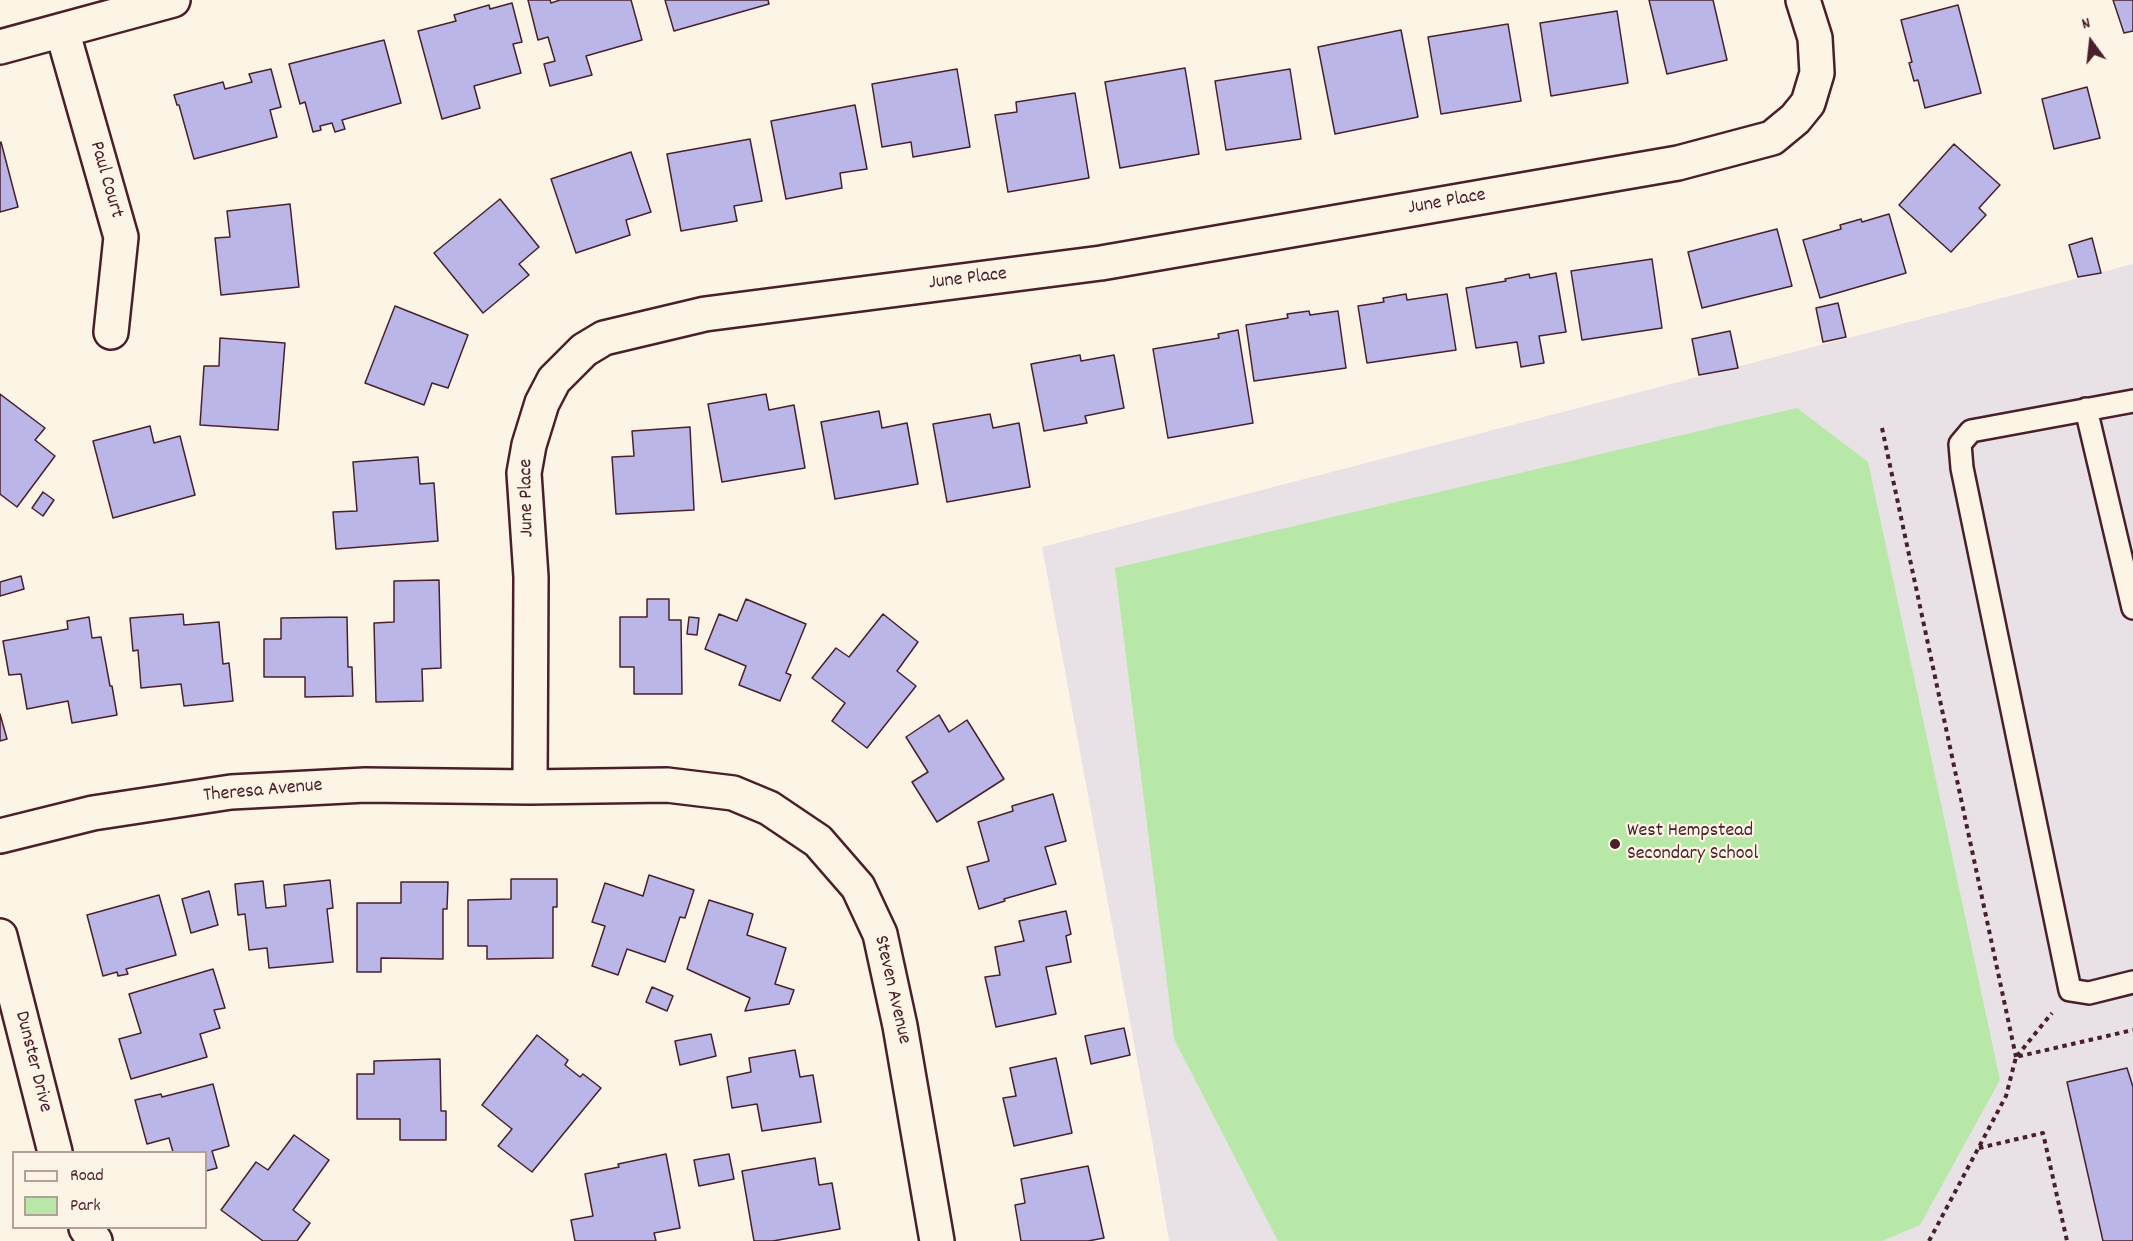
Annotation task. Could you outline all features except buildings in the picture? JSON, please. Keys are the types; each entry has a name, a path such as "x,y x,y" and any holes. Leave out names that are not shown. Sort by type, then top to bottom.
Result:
{"street":[{"path":"0,47 173,0"},
{"name":"June Place","path":"530,787 531,577 524,473 528,445 542,403 554,380 584,350 604,339 705,314 1101,262 1678,163 1772,138 1795,119 1808,103 1817,73 1815,38 1803,0"},
{"name":"Paul Court","path":"62,30 121,237 111,332"},
{"name":"Theresa Avenue","path":"0,837 93,813 231,792 365,785 530,787"},
{"name":"Steven Avenue","path":"530,787 667,785 733,793 769,808 818,841 858,887 880,934 900,1026 937,1241"},
{"name":"Dunster Drive","path":"0,936 55,1151"}],"lane":[{"path":"2133,401 1971,431 1960,444 1962,468 2070,990 2089,993 2133,982"},
{"path":"2086,409 2133,608"}],"path":[{"path":"1882,428 2016,1057"},
{"path":"1929,1241 2006,1096 2016,1057 2070,990"},
{"path":"2016,1057 2133,1030"},
{"path":"1978,1148 2043,1133 2067,1241"}],"shaded area":[{"name":"West Hempstead Secondary School","path":"2133,264 2133,1241 1169,1241 1042,547"}],"green space":[{"name":"West Hempstead Secondary School","path":"1797,408 1868,462 2000,1080 1920,1225 1882,1241 1278,1241 1174,1039 1115,568"}],"place":[{"name":"West Hempstead Secondary School","path":"1615,844"}]}
